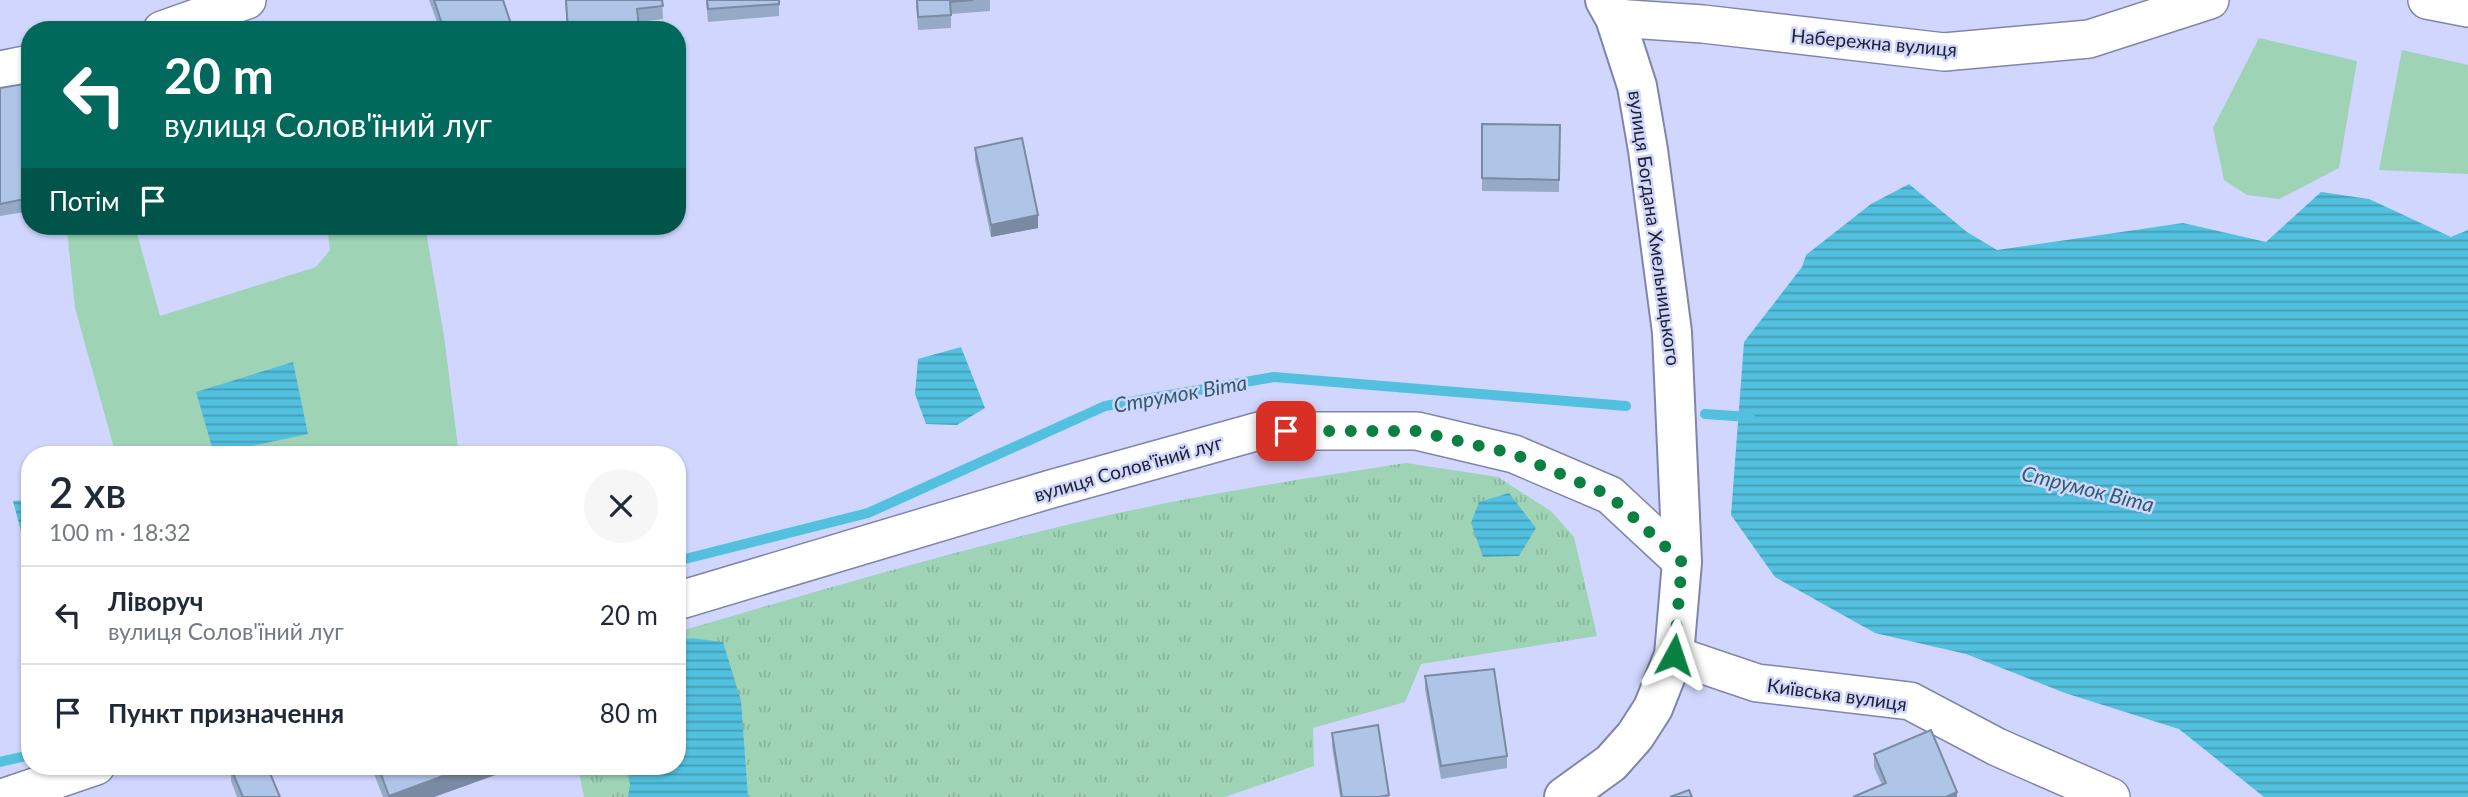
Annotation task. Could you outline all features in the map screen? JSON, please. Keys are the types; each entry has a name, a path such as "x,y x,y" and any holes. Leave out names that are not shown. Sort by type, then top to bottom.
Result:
{"street":[{"path":"188,21 247,0"},
{"name":"Набережна вулиця","path":"1610,9 1703,24 1944,52 2089,39 2210,0"},
{"path":"2427,0 2468,8"},
{"name":"вулиця Богдана Хмельницького","path":"1564,797 1611,764 1635,736 1653,708 1674,655 1682,562 1672,332 1637,86 1610,9"},
{"path":"0,70 21,66"},
{"name":"вулиця Солов'їний луг","path":"686,598 1038,493 1259,431 1417,431 1514,454 1609,495 1682,562"},
{"name":"Київська вулиця","path":"1674,655 1757,683 1910,701 1997,747 2111,797"},
{"path":"5,797 70,775"}],"green space":[{"path":"2259,38 2357,61 2339,168 2279,199 2247,195 2224,180 2213,128"},
{"path":"2402,50 2468,65 2468,174 2379,170"},
{"path":"68,235 138,235 160,316 316,267 330,250 328,235 427,235 444,336 458,446 113,446 75,308"},
{"path":"1406,463 1498,477 1552,512 1574,537 1597,636 1421,664 1405,702 1313,728 1314,766 1225,797 584,797 580,775 686,775 686,629 1040,531 1131,510 1288,481"}],"water":[{"path":"1909,184 1967,232 1997,250 2183,223 2266,242 2321,192 2369,199 2451,237 2468,230 2468,797 2264,797 2179,729 2065,693 1966,654 1875,633 1775,577 1731,515 1744,342 1802,267 1806,255 1871,204"},
{"path":"961,347 985,408 957,425 926,424 915,394 918,359"},
{"path":"293,362 308,434 252,446 212,446 196,392"},
{"path":"1509,493 1536,528 1519,556 1483,557 1471,523 1479,502"},
{"path":"13,501 21,501 21,531"},
{"path":"686,639 723,642 741,701 748,797 628,797 628,775 686,775"}],"building":[{"path":"434,0 503,0 510,21 441,21"},
{"path":"566,0 662,0 663,6 637,9 638,21 567,21"},
{"path":"707,0 779,0 779,4 708,9"},
{"path":"917,0 973,0 950,2 951,15 918,17"},
{"path":"21,84 21,200 0,204 0,88"},
{"path":"1482,124 1560,125 1559,180 1482,178"},
{"path":"1022,138 1038,215 991,225 975,148"},
{"path":"1494,669 1507,756 1441,766 1425,676"},
{"path":"1378,725 1389,795 1342,797 1332,733"},
{"path":"1931,730 1957,792 1946,797 1853,797 1886,783 1874,754"},
{"path":"234,775 271,775 280,797 243,797"},
{"path":"381,775 446,775 389,796"},
{"path":"1689,790 1692,797 1670,797"}],"waterway":[{"name":"Струмок Віта","path":"686,559 868,513 1105,406 1274,377 1626,406"},
{"name":"Струмок Віта","path":"1705,414 1750,417"},
{"name":"Струмок Віта","path":"0,762 21,757"}],"route":[{"path":"1286,431 1417,431 1514,454 1609,495 1682,562 1674,655"}]}
